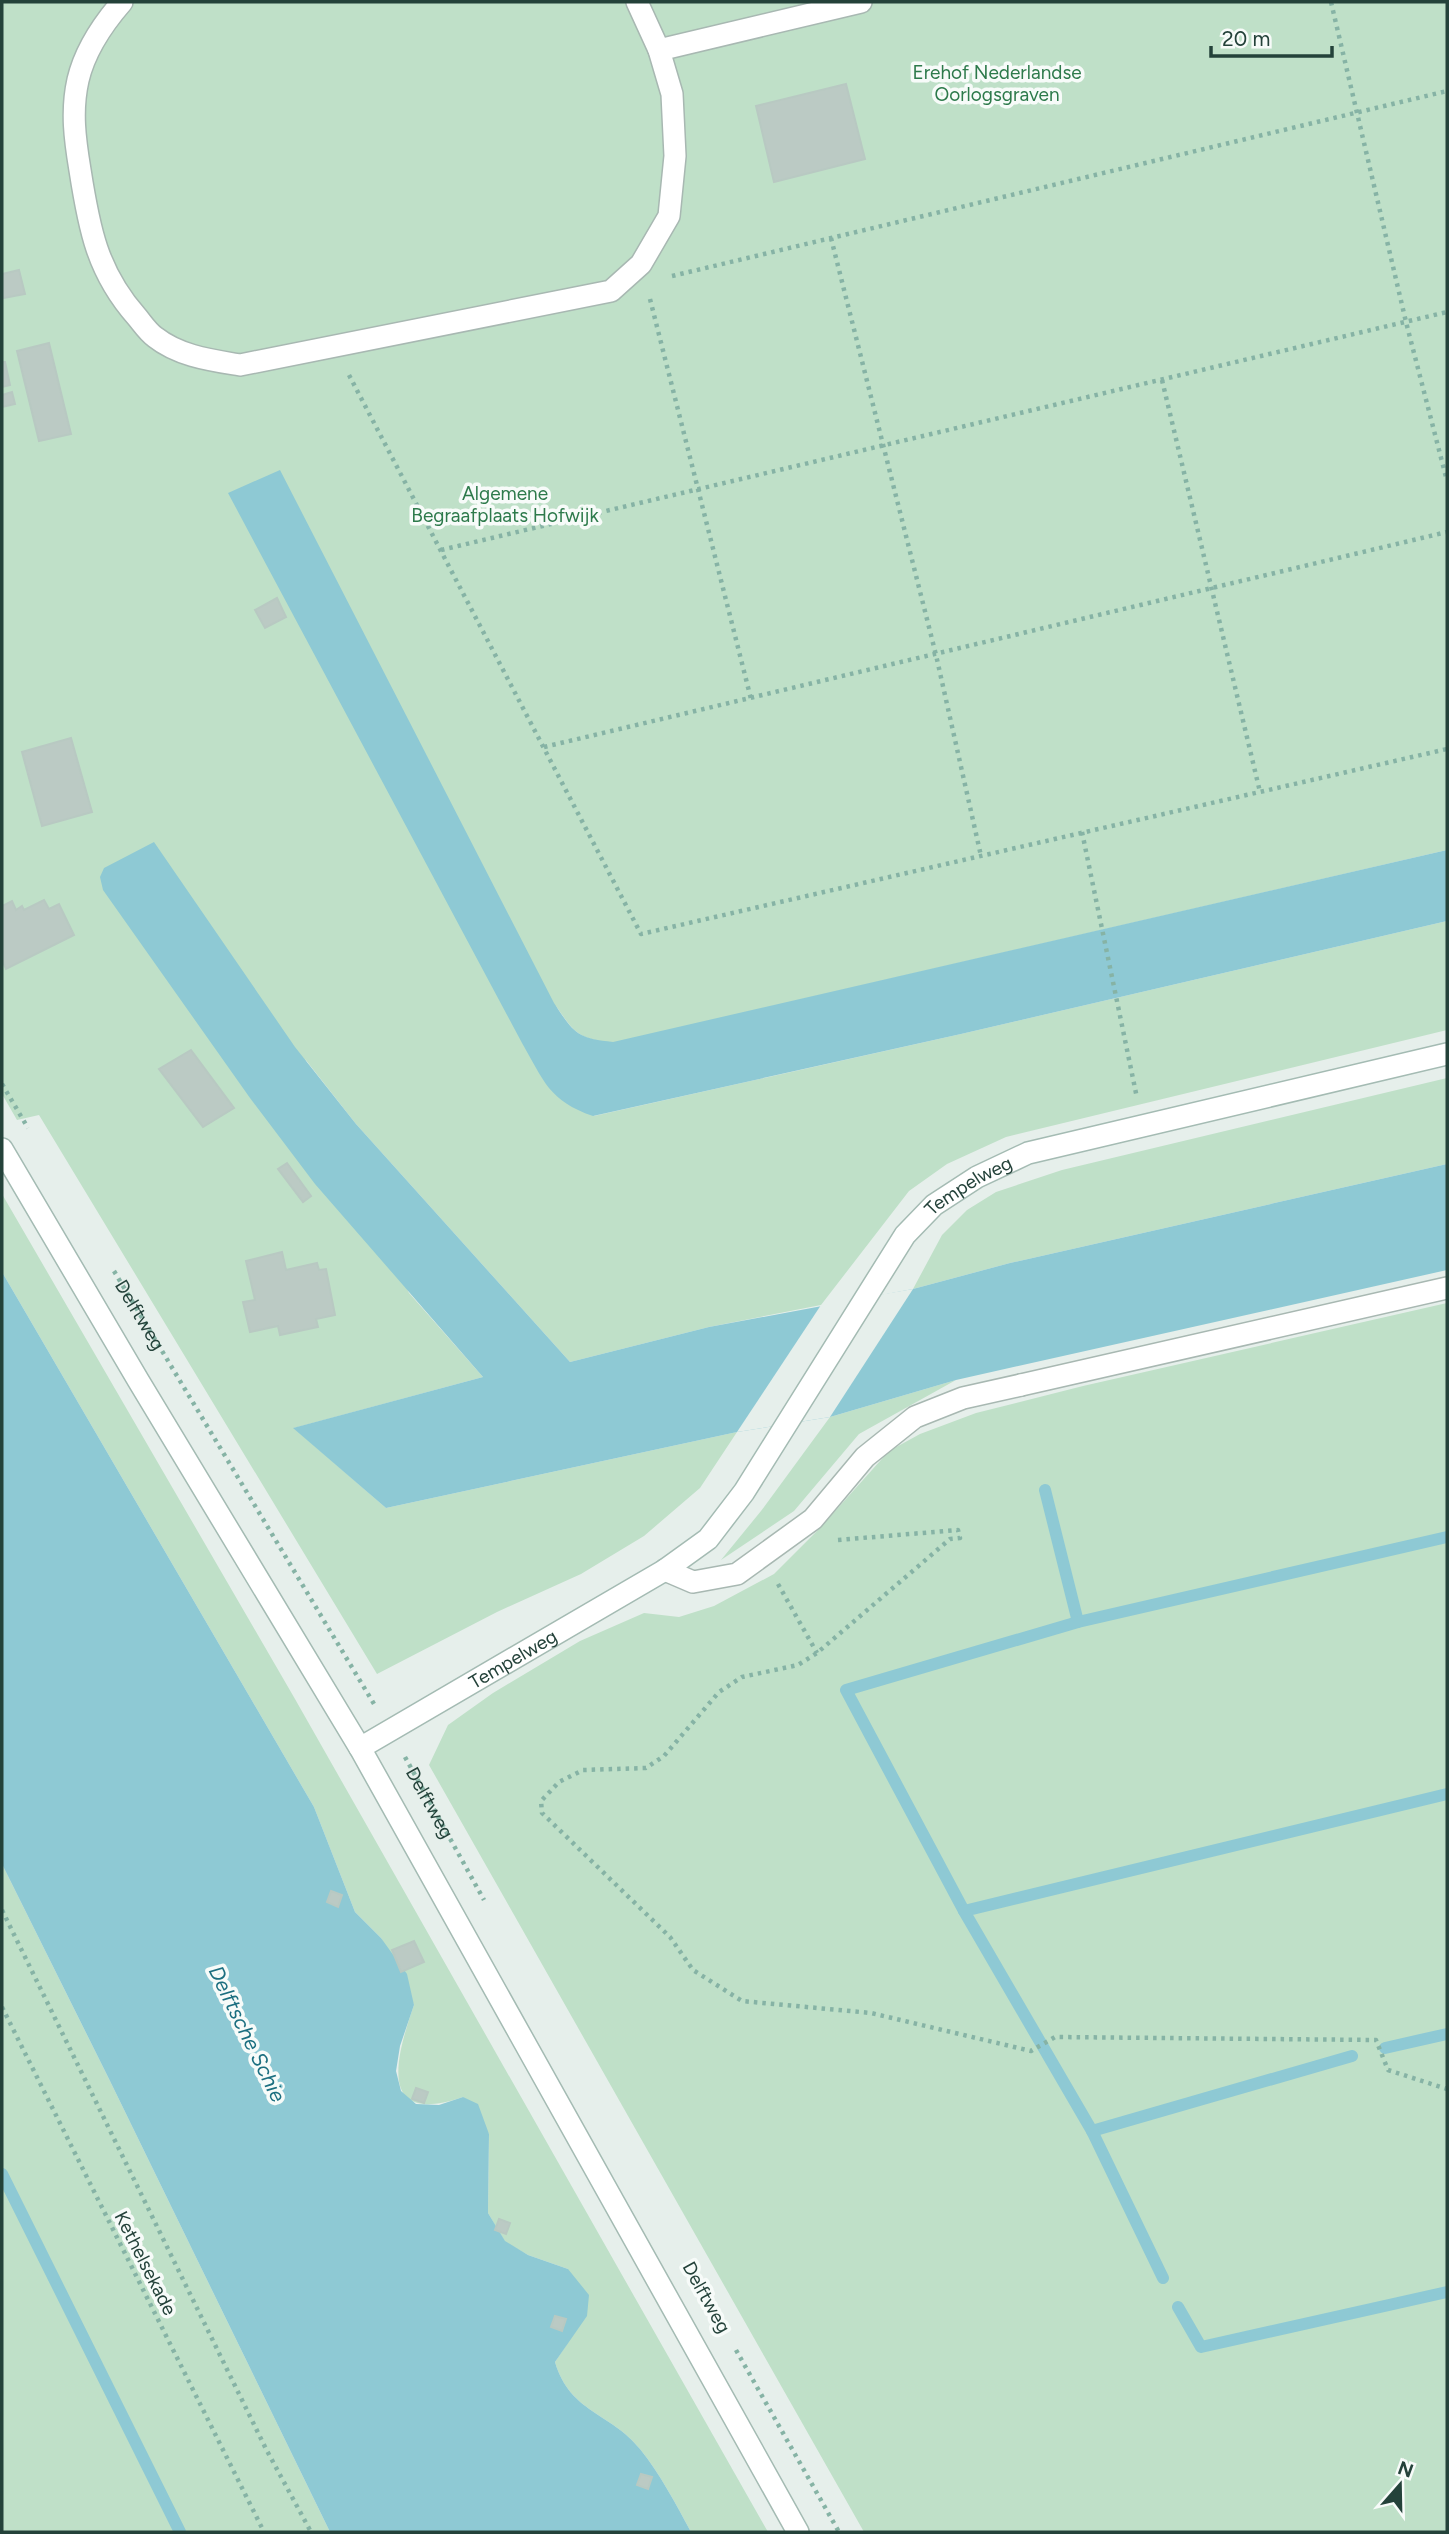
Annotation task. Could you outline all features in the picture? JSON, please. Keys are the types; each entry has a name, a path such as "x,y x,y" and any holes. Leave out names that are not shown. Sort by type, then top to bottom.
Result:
{"street":[{"path":"122,2 106,20 89,49 78,80 73,112 88,226 120,298 154,337 193,357 240,365 611,291 644,273 669,216 676,156 672,94 659,50 638,2"},
{"path":"659,50 861,2"},
{"name":"Tempelweg","path":"360,1748 665,1570 708,1539 744,1492 784,1432 905,1235 934,1205 977,1177 1028,1153 1447,1054"},
{"name":"Delftweg","path":"2,1149 360,1748 799,2532"},
{"path":"665,1570 693,1582 737,1573 813,1519 865,1457 915,1418 963,1398 1447,1288"}],"path":[{"path":"1331,2 1406,322 1447,481"},
{"path":"751,699 644,273 831,238 1447,91"},
{"path":"831,238 936,655 981,856"},
{"path":"441,550 1447,312"},
{"path":"334,347 642,934 1447,750"},
{"path":"1162,380 1260,792"},
{"path":"544,747 1447,532"},
{"path":"1082,832 1142,1126"},
{"path":"2,1084 30,1132"},
{"name":"Delftweg","path":"110,1264 390,1730 490,1910"},
{"path":"830,1540 958,1530 960,1538 950,1539 817,1653 798,1665 742,1677 719,1692 664,1756 646,1768 583,1770 558,1782 541,1801 542,1813 670,1937 693,1970 741,2001 871,2013 1031,2051 1055,2037 1376,2040 1388,2070 1447,2089"},
{"path":"777,1583 817,1653"},
{"path":"2,1910 266,2449 311,2532"},
{"name":"Kethelsekade","path":"2,2007 264,2532"},
{"name":"Delftweg","path":"731,2342 839,2532"}],"green space":[{"name":"Algemene Begraafplaats Hofwijk","path":"2,2 1447,2 1447,850 613,1043 579,1034 556,1006 594,1116 1447,921 1447,1030 1006,1137 947,1164 909,1191 821,1305 709,1327 570,1362 356,1124 305,1059 409,1293 483,1377 294,1428 386,1508 737,1432 700,1488 644,1536 581,1574 497,1612 377,1674 39,1115 17,1120 2,1094"},
{"path":"1447,1078 1447,1164 1010,1263 913,1289 942,1235 967,1210 996,1192 1062,1170"},
{"path":"2,1194 295,1699 768,2532 691,2532 674,2500 640,2449 616,2427 581,2402 570,2392 562,2379 555,2362 567,2344 568,2269 528,2255 505,2242 488,2213 489,2134 463,2097 435,2104 416,2103 405,2095 399,2082 399,2065 414,2005 381,1938 355,1912 314,1807 2,1272"},
{"path":"1447,1303 1447,2532 864,2532 429,1765 448,1725 493,1693 580,1641 644,1613 679,1617 714,1606 774,1574 819,1529 889,1451 920,1434 976,1413 1083,1386"},
{"path":"956,1380 859,1434 794,1511 721,1560 761,1511 830,1417"},
{"path":"2,1864 110,2081 330,2532 2,2532"}],"water":[{"path":"280,470 554,1003 566,1021 583,1036 613,1042 1447,850 1447,921 593,1116 566,1104 549,1088 536,1068 228,493"},
{"path":"154,842 295,1047 356,1124 570,1362 709,1327 913,1289 1010,1263 1447,1164 1447,1270 956,1380 830,1417 737,1432 386,1508 293,1428 483,1377 315,1184 250,1098 103,890 100,877 104,868"},
{"name":"Delftsche Schie","path":"2,1272 314,1807 355,1912 381,1938 407,1974 414,2005 400,2046 396,2071 401,2091 416,2104 439,2105 463,2097 478,2104 489,2134 488,2213 505,2241 528,2255 568,2269 589,2295 587,2316 555,2362 562,2379 570,2392 581,2402 616,2427 640,2449 674,2500 691,2532 330,2532 2,1864"}],"pier":[{"path":"913,1289 830,1417 737,1432 821,1305"}],"building":[{"path":"846,84 865,159 774,182 756,106"},
{"path":"19,270 25,294 4,298 2,274"},
{"path":"49,343 71,434 39,441 17,351"},
{"path":"2,362 5,362 10,385 2,387"},
{"path":"12,392 15,404 2,407 2,395"},
{"path":"277,598 286,617 265,628 255,610"},
{"path":"71,738 92,812 42,826 22,752"},
{"path":"44,900 49,909 59,904 74,935 6,969 2,960 2,906 12,901 16,910 22,906 24,910"},
{"path":"191,1050 234,1108 203,1127 159,1069"},
{"path":"287,1163 311,1196 303,1202 278,1169"},
{"path":"282,1252 286,1270 317,1263 319,1270 326,1269 335,1315 316,1319 318,1327 280,1335 278,1326 250,1332 243,1302 255,1300 246,1261"},
{"path":"331,1891 342,1895 338,1907 327,1902"},
{"path":"414,1941 424,1962 401,1972 392,1950"},
{"path":"416,2088 428,2092 424,2103 412,2099"},
{"path":"499,2219 510,2223 506,2234 495,2230"},
{"path":"555,2316 566,2319 562,2331 551,2327"},
{"path":"641,2474 652,2477 648,2489 637,2485"}],"waterway":[{"path":"1045,1490 1078,1622"},
{"path":"964,1911 846,1690 1078,1622 1447,1537"},
{"path":"1163,2278 1092,2131 964,1911 1447,1794"},
{"path":"1385,2048 1447,2034"},
{"path":"1092,2131 1352,2056"},
{"path":"2,2174 180,2532"},
{"path":"1178,2307 1201,2347 1447,2292"}],"park label":[{"name":"Erehof Nederlandse Oorlogsgraven","path":"997,83"}]}
